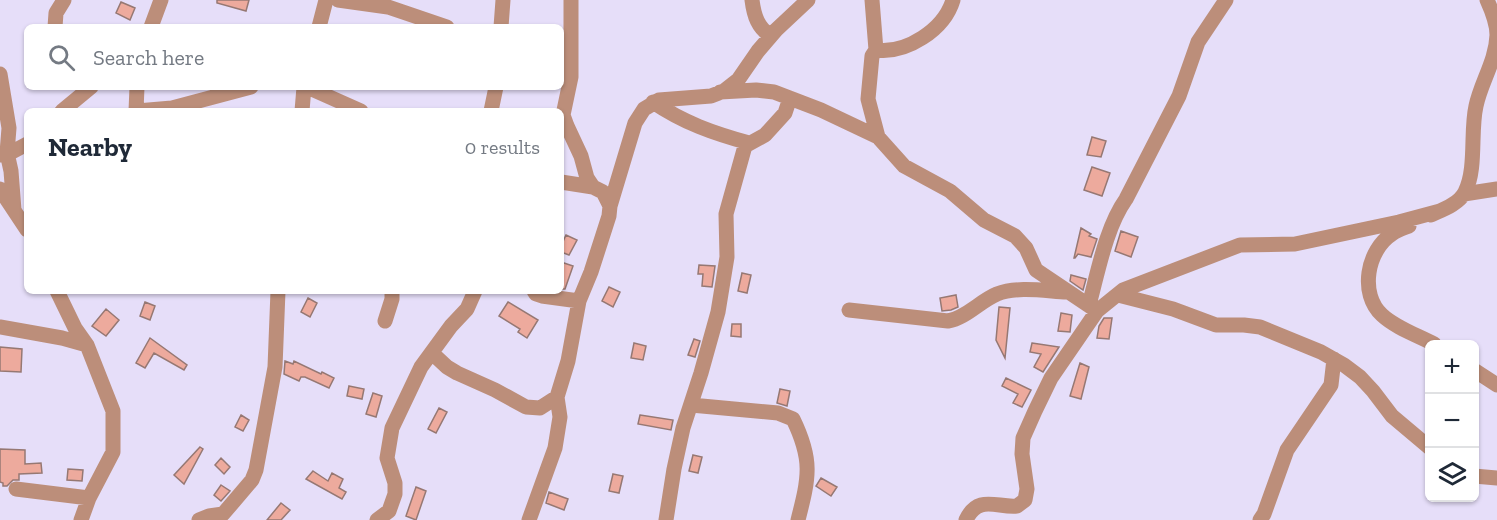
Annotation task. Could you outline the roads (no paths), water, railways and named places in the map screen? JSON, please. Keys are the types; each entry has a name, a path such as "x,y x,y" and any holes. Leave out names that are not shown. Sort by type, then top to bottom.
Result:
{"street":[{"path":"55,24 56,14 64,0"},
{"path":"152,24 161,0"},
{"path":"320,24 326,0"},
{"path":"338,0 402,5 441,24"},
{"path":"501,24 503,0"},
{"path":"564,110 571,77 572,0"},
{"path":"752,0 755,16 762,30 771,36"},
{"path":"529,520 555,448 560,417 557,397 568,361 579,302 609,216 635,123 644,109 653,102 671,97 711,96 738,80 771,36 808,0"},
{"path":"872,0 876,50 872,56 867,99 878,137"},
{"path":"876,50 896,49 928,35 937,28 953,0"},
{"path":"966,520 977,507 986,504 1017,506 1025,500 1027,489 1022,454 1024,433 1051,378 1093,308 1100,262 1119,208 1136,181 1179,96 1198,42 1226,0"},
{"path":"1464,194 1471,162 1476,106 1494,54 1497,34 1494,15 1487,0"},
{"path":"0,74 9,128 3,154 11,171 14,210"},
{"path":"65,108 83,90"},
{"path":"137,90 137,108"},
{"path":"172,108 240,90"},
{"path":"302,108 305,90"},
{"path":"312,90 354,108"},
{"path":"491,108 495,90"},
{"path":"720,92 766,91 790,98 878,137 904,166 950,191 984,220 1015,236 1026,248 1034,267 1093,308"},
{"path":"666,520 683,428 692,405 718,312 727,257 726,214 745,146 765,135 785,113 790,98"},
{"path":"653,102 700,129 749,143"},
{"path":"564,117 581,156 587,178 593,187"},
{"path":"3,154 24,145"},
{"path":"564,182 593,187 603,192 610,206"},
{"path":"0,189 24,225"},
{"path":"1425,340 1380,314 1370,298 1367,281 1371,264 1383,242 1392,234 1453,204 1464,194 1497,189"},
{"path":"1093,308 1123,290 1240,245 1295,244 1440,211"},
{"path":"849,310 948,321 957,319 979,304 1005,292 1067,292"},
{"path":"58,294 75,328 87,345 113,411 114,421 113,452 89,498 81,520"},
{"path":"199,520 223,514 252,480 256,470 275,367 278,294"},
{"path":"385,321 392,294"},
{"path":"377,520 389,511 395,494 395,483 387,458 392,428 421,367 450,326 468,309 474,294"},
{"path":"539,294 579,302"},
{"path":"1119,294 1173,309 1216,325 1260,327 1310,347 1334,359 1360,377 1392,416 1425,444"},
{"path":"0,327 87,345"},
{"path":"432,353 457,373 526,407 540,408 557,397"},
{"path":"1260,520 1287,450 1331,385 1334,359"},
{"path":"1479,373 1497,385"},
{"path":"692,405 778,413 793,419 802,436 808,462 804,518"},
{"path":"1479,476 1497,478"},
{"path":"16,489 89,498"}]}
